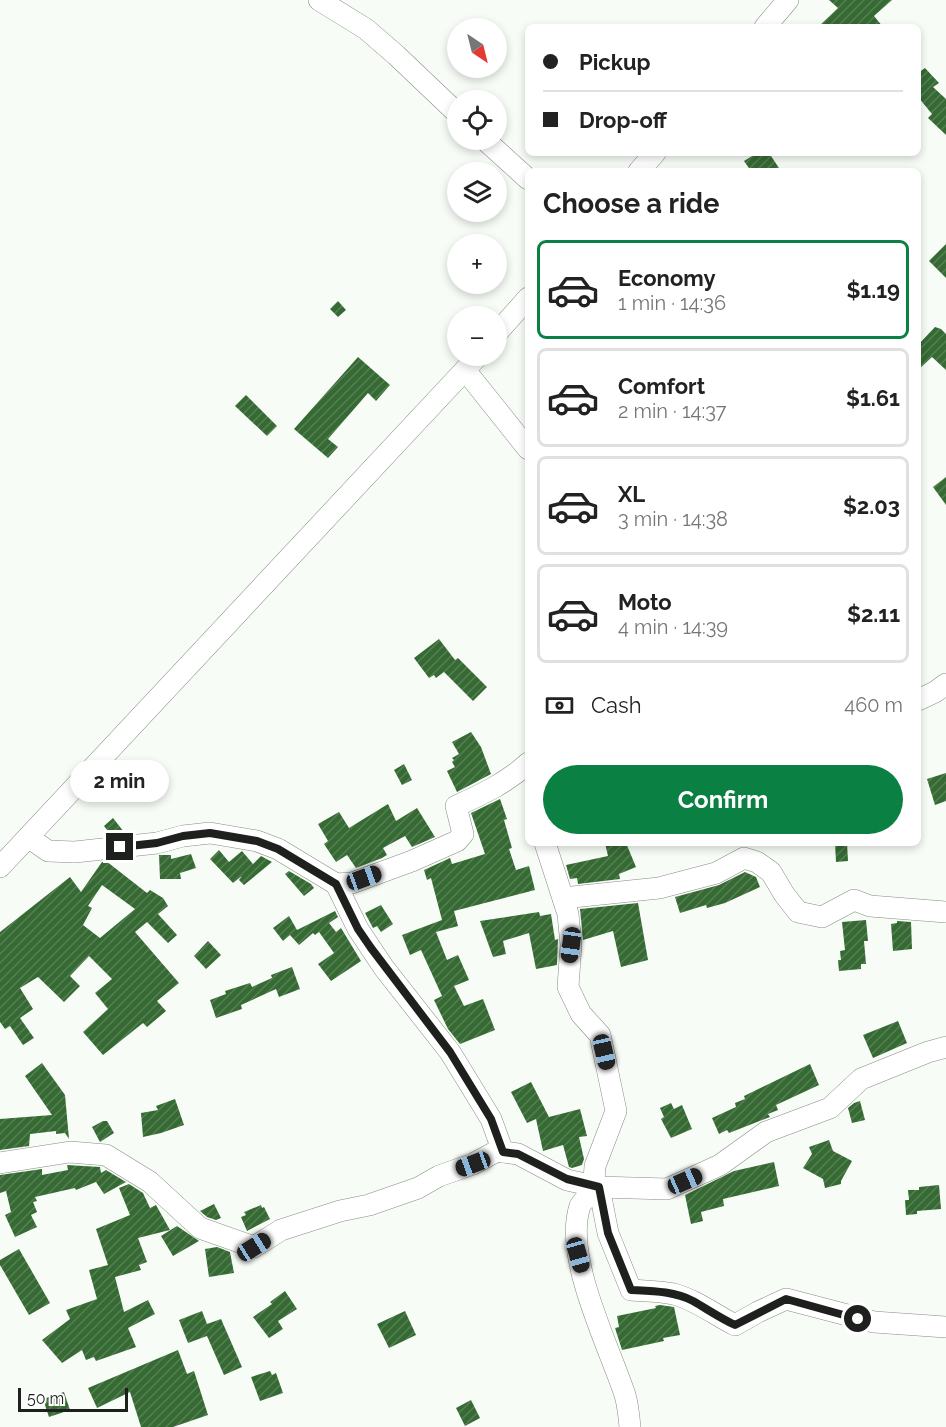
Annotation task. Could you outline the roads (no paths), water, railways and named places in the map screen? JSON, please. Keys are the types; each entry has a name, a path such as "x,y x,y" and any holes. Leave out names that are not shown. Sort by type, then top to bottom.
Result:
{"street":[{"path":"319,0 366,29 447,104"},
{"path":"768,24 788,0"},
{"path":"496,150 525,176"},
{"path":"642,168 652,156"},
{"path":"507,322 525,301"},
{"path":"0,867 469,366"},
{"path":"474,366 525,443"},
{"path":"921,699 935,693 946,684"},
{"path":"336,884 352,883 458,841 464,834 456,806 487,791 525,766"},
{"path":"28,837 48,851 75,852 157,843 183,836 210,833 257,841 278,849 336,884 364,939 450,1052 491,1119 503,1152"},
{"path":"546,846 568,914 571,945 568,987 581,1014 600,1035 616,1111 595,1166 594,1181 599,1187 608,1233 631,1290 673,1294 692,1300 711,1314 735,1325 786,1299 843,1316 874,1322 946,1327"},
{"path":"563,898 659,888 716,873 744,858 757,862 771,872 798,912 822,917 854,900 870,906 946,912"},
{"path":"0,1163 70,1152 106,1155 150,1182 200,1228 254,1247 281,1230 340,1211 369,1205 418,1188 439,1176 473,1164 497,1150 518,1154 567,1179 599,1187 667,1189 720,1165 766,1132 830,1108 861,1079 946,1047"},
{"path":"599,1187 581,1204 577,1229 578,1255 592,1304 626,1398 630,1427"}]}
